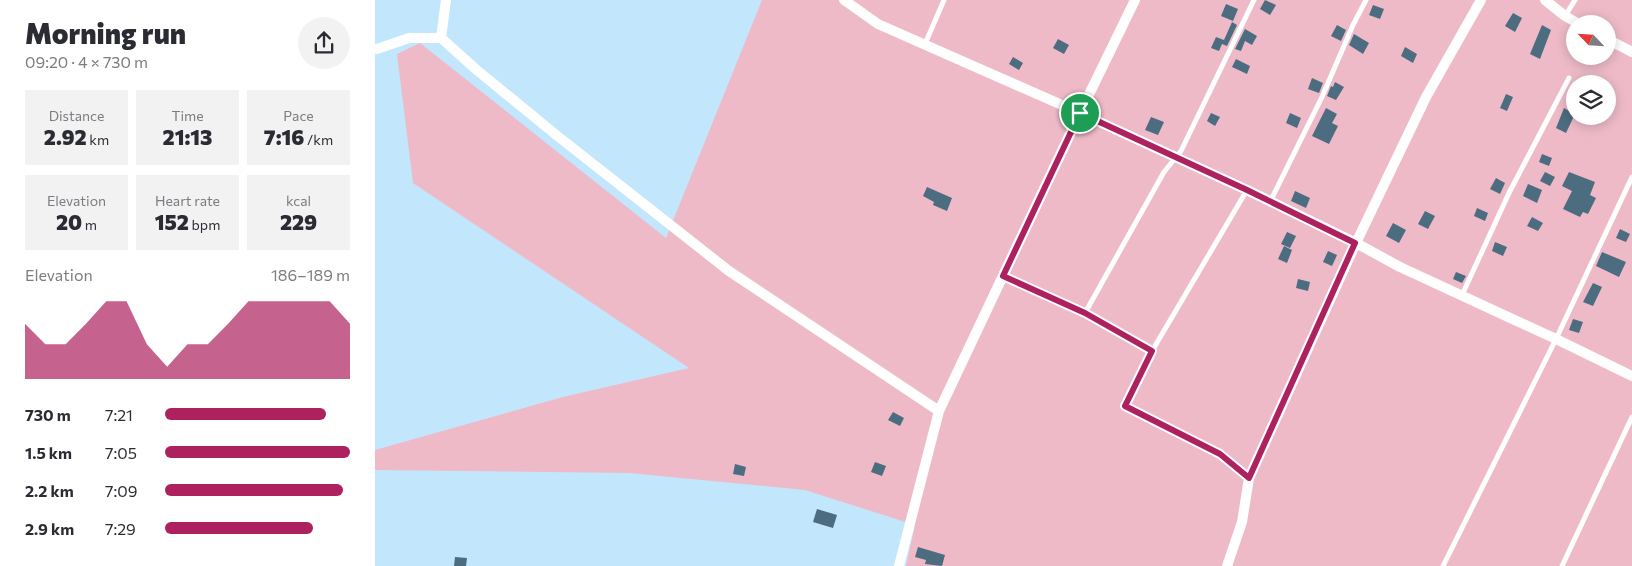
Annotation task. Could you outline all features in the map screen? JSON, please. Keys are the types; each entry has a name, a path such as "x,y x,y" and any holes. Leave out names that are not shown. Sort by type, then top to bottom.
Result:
{"street":[{"path":"441,38 446,0"},
{"path":"844,0 878,24 1080,113 1247,190 1400,267 1632,376"},
{"path":"899,566 939,411 1135,0"},
{"path":"1227,566 1242,522 1249,478 1355,243 1426,97 1481,0"},
{"path":"1545,0 1565,16"},
{"path":"376,49 409,38 441,38 555,134 729,271 939,411"},
{"path":"1616,44 1632,52"}],"lane":[{"path":"925,44 944,0"},
{"path":"1085,313 1164,172 1181,151 1254,0"},
{"path":"1270,202 1322,97 1353,25 1366,0"},
{"path":"1565,16 1575,0"},
{"path":"1462,296 1509,192 1566,84"},
{"path":"1443,566 1556,339 1632,177"},
{"path":"1247,190 1152,351 1125,406 1220,454 1249,478"},
{"path":"1003,276 1085,313 1152,351"},
{"path":"1562,566 1632,417"}],"shaded area":[{"path":"762,0 1632,0 1632,566 906,566 915,525 805,490 629,473 375,470 375,450 563,397 689,368 413,183 397,54 420,43 666,238"}],"building":[{"path":"1265,0 1276,5 1270,15 1260,9"},
{"path":"1226,4 1238,9 1233,21 1221,16"},
{"path":"1373,5 1384,9 1380,19 1369,15"},
{"path":"1513,13 1522,18 1515,32 1505,26"},
{"path":"1232,22 1237,25 1227,46 1222,44 1219,51 1211,48 1216,37 1224,40"},
{"path":"1337,25 1346,30 1341,41 1331,36"},
{"path":"1542,25 1551,30 1540,59 1530,54"},
{"path":"1245,29 1257,36 1252,45 1245,41 1241,51 1235,49"},
{"path":"1354,34 1369,43 1363,54 1349,45"},
{"path":"1058,39 1069,45 1064,54 1053,48"},
{"path":"1405,47 1417,54 1413,63 1401,56"},
{"path":"1013,57 1023,63 1019,70 1009,64"},
{"path":"1236,59 1250,66 1247,74 1232,67"},
{"path":"1312,78 1323,83 1319,93 1308,89"},
{"path":"1335,82 1344,87 1336,100 1327,96"},
{"path":"1506,94 1513,97 1507,111 1500,108"},
{"path":"1326,108 1337,114 1332,123 1338,126 1329,144 1312,136"},
{"path":"1564,108 1566,109 1566,125 1570,125 1566,133 1556,128"},
{"path":"1211,113 1220,117 1215,126 1207,121"},
{"path":"1290,113 1301,118 1297,128 1286,123"},
{"path":"1151,117 1164,122 1158,135 1145,130"},
{"path":"1542,154 1552,158 1549,166 1539,162"},
{"path":"1545,172 1555,177 1550,186 1540,181"},
{"path":"1569,172 1595,182 1590,195 1596,198 1588,214 1583,212 1580,217 1563,209 1572,191 1562,186"},
{"path":"1496,178 1505,183 1500,194 1490,189"},
{"path":"1528,184 1542,190 1537,203 1523,196"},
{"path":"927,187 952,198 947,211 933,205 934,202 923,196"},
{"path":"1295,191 1310,198 1306,208 1291,201"},
{"path":"1477,208 1488,213 1485,221 1474,216"},
{"path":"1425,211 1435,216 1428,229 1418,224"},
{"path":"1532,217 1543,223 1538,231 1527,226"},
{"path":"1393,223 1406,230 1399,243 1386,236"},
{"path":"1620,229 1630,234 1626,242 1616,238"},
{"path":"1287,232 1296,236 1290,248 1281,244"},
{"path":"1495,242 1507,247 1503,256 1492,251"},
{"path":"1284,246 1292,250 1287,263 1278,259"},
{"path":"1328,251 1337,255 1332,266 1323,262"},
{"path":"1602,252 1626,262 1619,277 1596,266"},
{"path":"1456,272 1466,276 1462,283 1453,279"},
{"path":"1298,279 1310,282 1308,291 1296,288"},
{"path":"1593,283 1602,287 1593,306 1583,302"},
{"path":"1573,319 1583,322 1579,333 1569,330"},
{"path":"893,412 904,418 900,426 888,420"},
{"path":"875,462 886,466 882,476 871,472"},
{"path":"735,464 746,467 744,476 733,474"},
{"path":"817,509 837,515 833,528 813,522"},
{"path":"918,547 945,555 942,566 925,564 926,560 915,557"},
{"path":"455,557 467,558 466,566 454,566"}],"route":[{"path":"1080,113 1247,190 1355,243 1249,478 1220,454 1125,406 1152,351 1085,313 1003,276 1080,113"}]}
